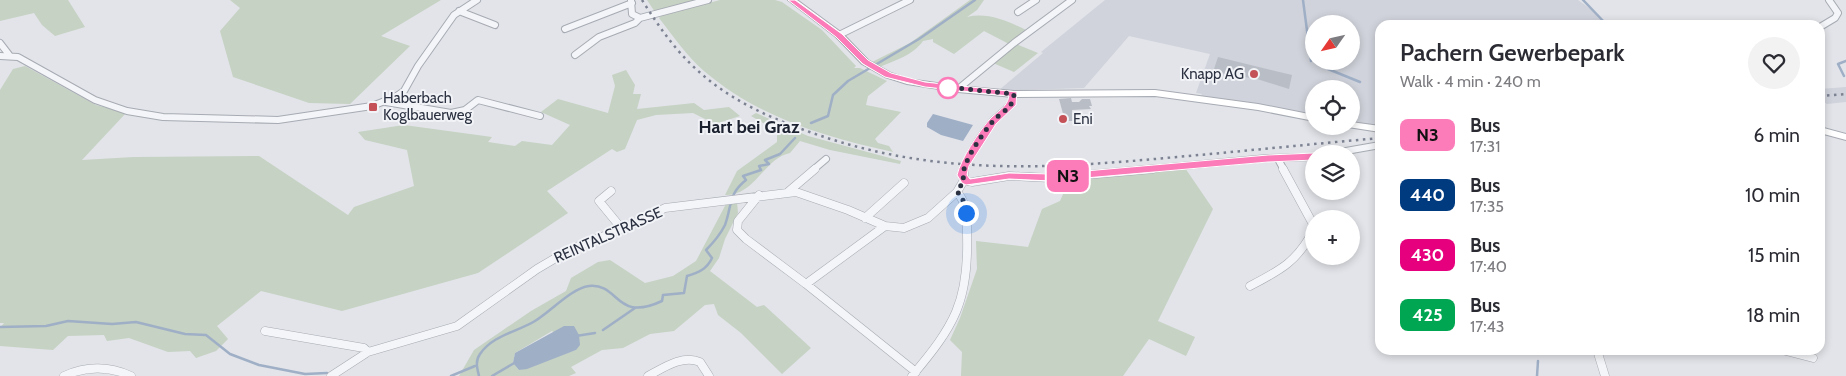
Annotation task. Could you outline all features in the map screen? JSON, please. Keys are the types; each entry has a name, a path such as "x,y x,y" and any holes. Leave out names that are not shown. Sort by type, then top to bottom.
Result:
{"main road":[{"path":"792,0 839,35 866,62 907,81 958,89 1014,94 1155,93 1258,107 1305,116"},
{"path":"1360,126 1375,128"},
{"path":"1825,131 1846,137"}],"street":[{"path":"386,102 404,91 418,66 459,11 478,0"},
{"path":"575,55 600,37 635,23 640,18 708,0"},
{"path":"839,35 910,0"},
{"path":"1018,12 1036,0"},
{"path":"958,89 1014,43 1072,0"},
{"path":"1825,24 1835,18 1838,13 1828,0"},
{"path":"565,29 631,2 634,16 640,18"},
{"path":"459,11 495,25"},
{"path":"0,43 10,56"},
{"path":"0,56 18,57 95,100 127,111 147,115 278,120 386,102 451,113 465,110 478,100 540,116"},
{"name":"REINTALSTRASSE","path":"331,376 368,352 457,326 537,269 570,249 622,229 665,208 796,192 816,198 885,226 904,228 917,223 932,215 957,192 964,180 963,172 968,160 992,122 1012,105 1014,94"},
{"path":"1360,149 1375,146"},
{"path":"964,180 972,182 1009,176 1051,178 1305,157"},
{"path":"788,192 826,159"},
{"path":"1278,159 1305,210"},
{"path":"865,218 904,183"},
{"path":"611,191 599,202 622,229"},
{"path":"759,196 738,220 737,230 753,245 806,284 914,374 955,317 965,290 967,224 964,202 962,196 957,192"},
{"path":"806,284 885,226"},
{"path":"1250,286 1291,264 1305,245"},
{"path":"265,332 364,348 368,352"},
{"path":"1599,355 1605,376"},
{"path":"1801,355 1813,358"},
{"path":"648,376 678,361 691,359 700,362 709,376"},
{"path":"64,376 85,367 123,372 131,376"}],"shaded area":[{"name":"Knapp AG","path":"1105,0 1578,0 1602,20 1375,20 1375,128 1360,126 1360,80 1305,80 1305,116 1200,98 1202,94 1196,93 1210,54 1129,36 1084,88 998,91 1043,53 1041,52"},
{"path":"1846,87 1846,102 1827,104 1825,103 1825,89"}],"green space":[{"path":"0,0 68,0 85,27 55,36 42,25 34,13 0,21"},
{"path":"230,0 441,0 381,36 410,46 350,104 309,103 233,77 220,31 240,8"},
{"path":"647,0 701,0 655,12"},
{"path":"720,0 775,0 782,2 822,30 856,66 854,68 860,68 887,81 868,96 866,105 901,112 875,139 878,143 889,146 893,152 817,132 769,113 725,87 704,71 659,18"},
{"path":"970,0 984,0 977,10 967,17 990,17 1026,30 1009,44 984,31 954,54 933,42 933,39 923,41 909,54 880,67 872,62 910,43"},
{"path":"1016,44 1038,53 1014,72 993,63"},
{"path":"25,66 96,105 126,113 82,160 134,157 259,156 348,215 354,207 414,186 407,150 365,140 358,132 404,125 492,137 488,142 515,146 522,141 552,145 570,125 541,112 558,99 608,113 615,86 612,75 626,70 635,85 633,94 641,94 637,109 694,103 704,110 729,107 740,116 715,124 693,113 656,115 637,120 625,149 617,152 612,149 547,191 568,213 478,273 342,311 261,291 217,326 228,339 216,351 196,358 190,351 168,352 129,338 107,341 104,335 68,336 53,350 0,346 0,328 4,323 0,323 0,90 13,69"},
{"path":"756,113 808,136 901,161 900,164 830,150 800,141 790,153 781,156 773,162 744,190 735,194 725,195 737,171 777,142 777,131 751,116"},
{"path":"1181,162 1213,209 1158,321 1195,337 1186,356 1149,339 1123,376 961,376 962,352 950,340 960,318 977,269 976,241 1028,247 1042,209 1060,201 1072,174"},
{"path":"737,202 738,213 725,239 719,258 710,271 757,307 764,305 811,348 782,374 741,333 718,315 714,304 705,305 674,331 650,334 623,348 602,350 571,367 576,373 569,376 459,376 474,350 531,311 566,291 571,278 598,262 610,260 645,283 673,276 696,261 726,204","holes":["552,331 576,350 519,370 513,363 515,353"]}],"water":[{"path":"933,114 973,125 963,141 941,135 927,127 927,123"},
{"path":"564,326 574,326 579,335 580,345 576,350 527,369 519,370 513,363 515,353"}],"building":[{"name":"Knapp AG","path":"1218,57 1292,75 1289,89 1257,79 1213,72"},
{"name":"Eni","path":"1071,98 1072,102 1090,99 1092,106 1089,106 1091,109 1072,110 1073,121 1065,121 1059,99"}],"waterway":[{"path":"811,123 828,116 833,95 848,81 919,39 975,0"},
{"path":"1303,0 1305,15"},
{"path":"1583,0 1602,20"},
{"path":"1844,76 1838,64 1846,61"},
{"path":"1330,70 1355,80"},
{"path":"635,308 647,307 662,301 663,295 684,293 687,276 702,270 712,258 706,250 725,225 733,195 746,180 743,176 761,170 759,166 769,164 765,160 780,154 795,138"},
{"path":"479,376 477,359 492,342 535,321 582,288 589,286 607,290 626,305 635,308"},
{"path":"603,330 635,308"},
{"path":"0,327 46,326 68,321 112,324 136,322 185,334 206,335 230,354 259,365 305,374 327,373"},
{"path":"576,336 595,333"},
{"path":"1537,376 1538,361"},
{"path":"492,376 516,362"},
{"path":"451,376 475,366"}],"railway":[{"path":"642,0 654,19 688,61 734,98 762,113 807,131 854,146 900,156 945,163 990,166 1036,166 1129,161 1375,138"},
{"path":"1825,96 1846,94"}],"bus line":[{"name":"N3","path":"792,0 839,35 866,62 888,75 907,81 958,89 1014,94 1012,105 992,122 964,166 962,175 969,182 1009,176 1051,178 1268,158 1305,158"}],"place":[{"name":"Knapp AG","path":"1254,74"},
{"name":"Haberbach Koglbauerweg","path":"373,107"},
{"name":"Eni","path":"1063,119"}],"district":[{"name":"Hart bei Graz","path":"749,127"}],"route":[{"path":"948,88 946,87 1014,94 1012,105 992,122 964,166 962,175 964,180 957,192 962,196 966,213"}]}
